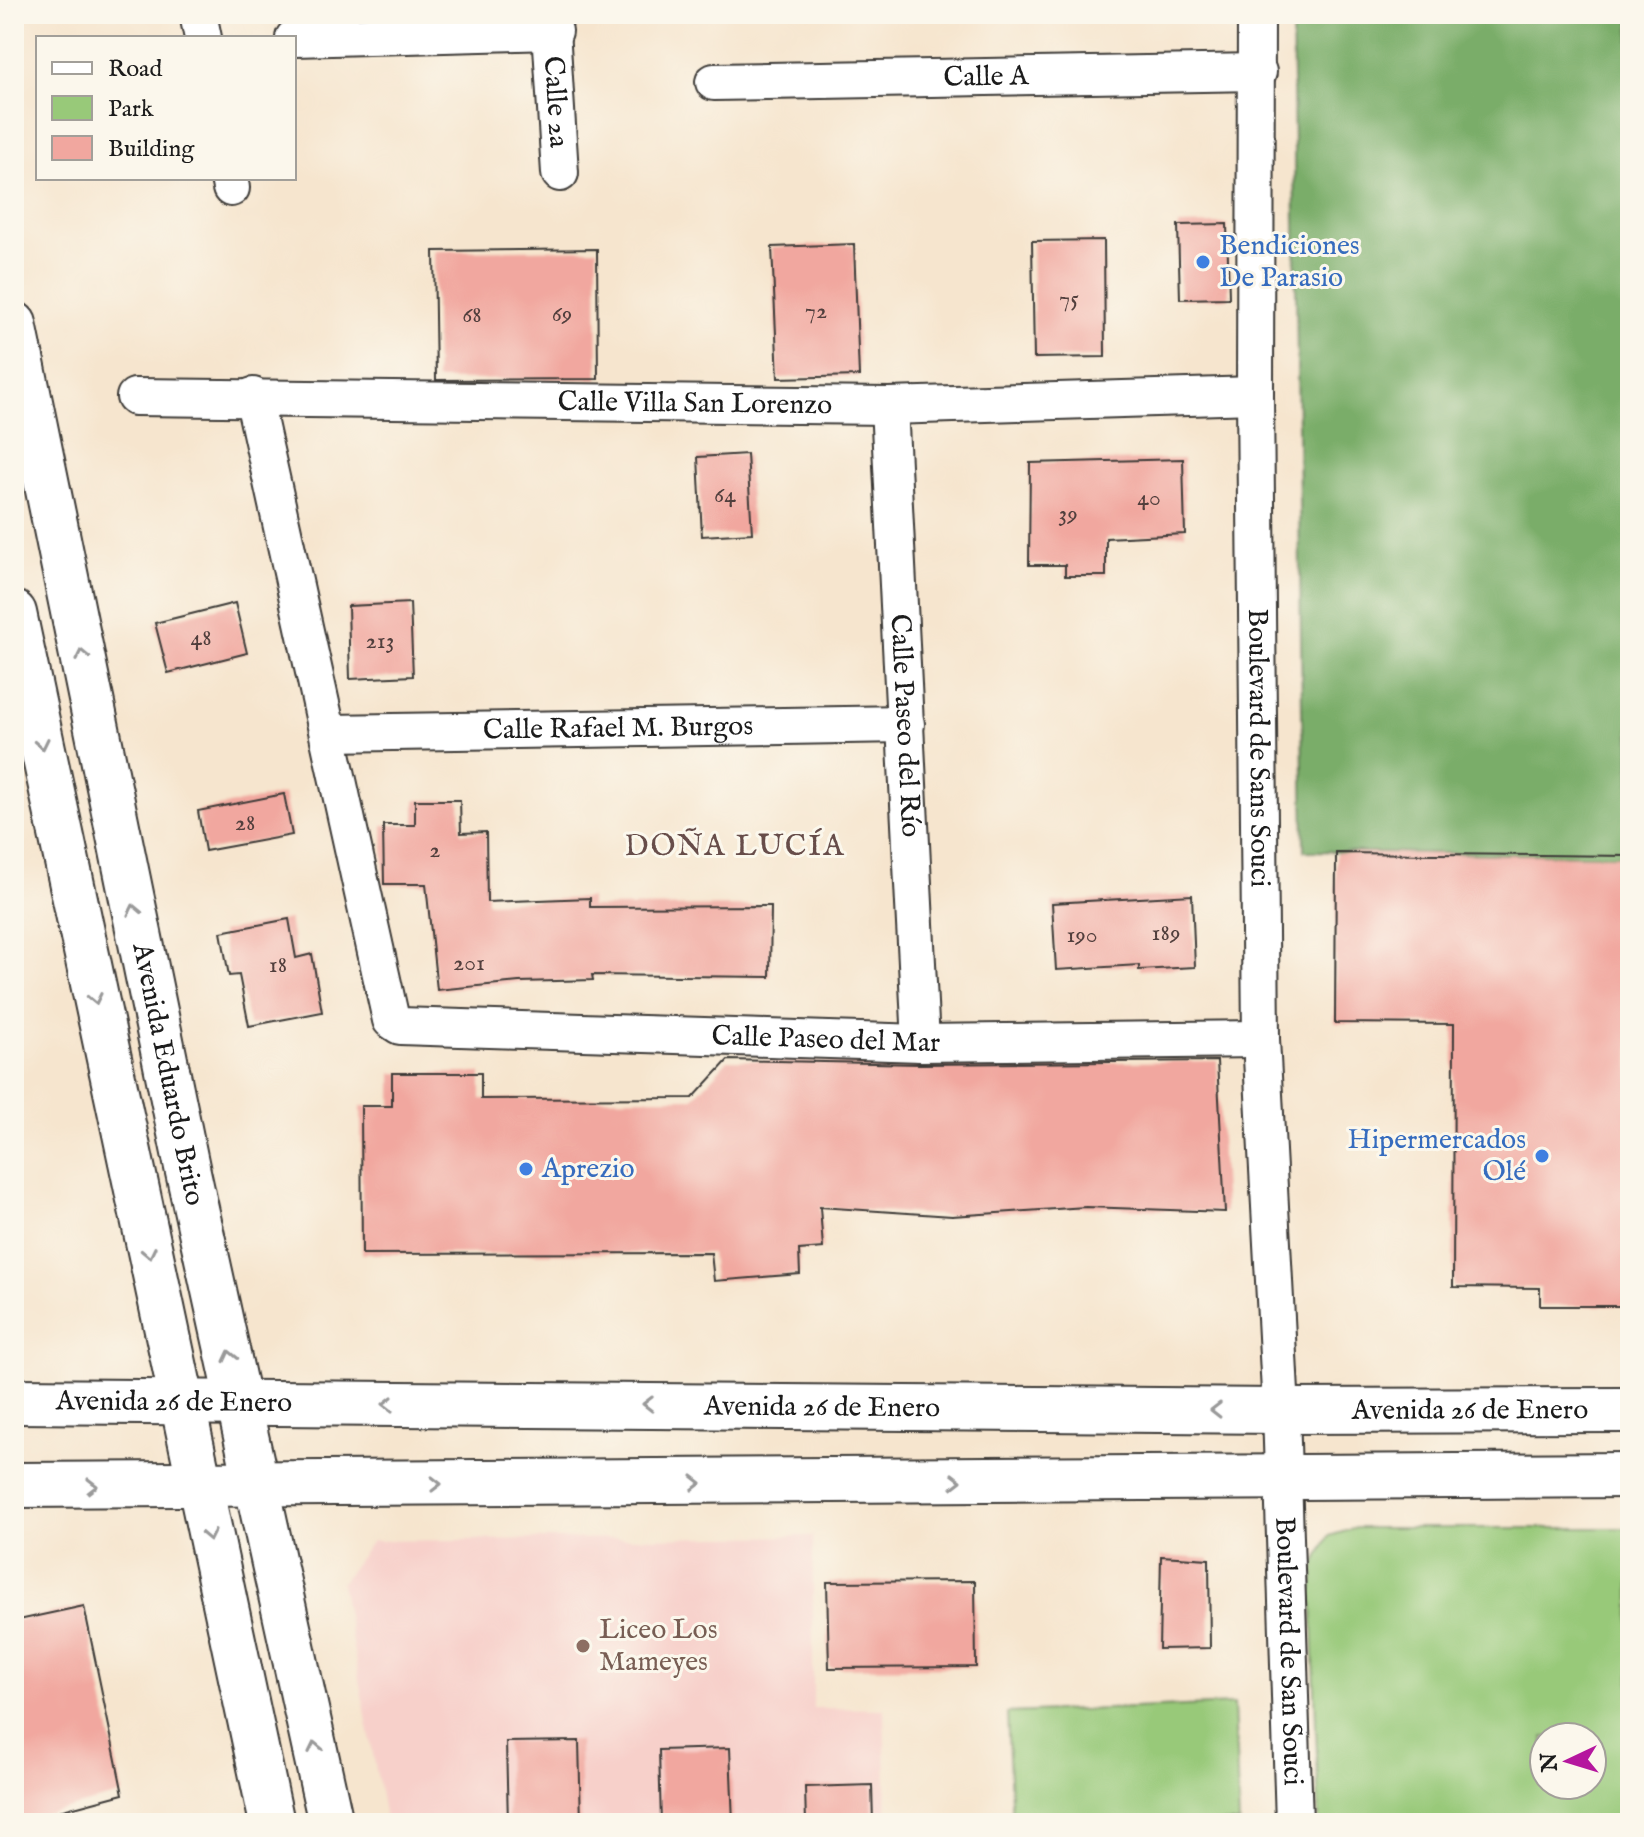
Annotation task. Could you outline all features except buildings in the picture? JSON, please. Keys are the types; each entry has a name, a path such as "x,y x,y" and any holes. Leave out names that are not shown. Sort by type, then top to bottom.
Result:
{"street":[{"path":"198,14 203,36"},
{"name":"Boulevard de Sans Souci","path":"1256,14 1255,395 1261,1039 1282,1480"},
{"name":"Calle 2a","path":"296,38 552,23 560,173"},
{"name":"Calle A","path":"714,82 1258,72"},
{"name":"Avenida Eduardo Brito","path":"14,324 188,1172 331,1823"},
{"name":"Calle Villa San Lorenzo","path":"135,397 253,396 889,406 1255,395"},
{"path":"253,396 330,733"},
{"name":"Calle Paseo del Río","path":"889,406 921,1043"},
{"name":"Avenida Eduardo Brito","path":"14,613 272,1823"},
{"name":"Calle Rafael M. Burgos","path":"330,733 906,724"},
{"name":"Calle Paseo del Mar","path":"330,733 386,1009 391,1020 400,1026 921,1043 1261,1039"},
{"name":"Avenida 26 de Enero","path":"14,1401 594,1403 1281,1411 1630,1410"},
{"path":"14,1485 1282,1480 1630,1475"},
{"name":"Boulevard de San Souci","path":"1282,1480 1294,1823"}],"shaded area":[{"name":"Liceo Los Mameyes","path":"813,1536 813,1708 884,1709 887,1823 386,1823 341,1583 372,1541"}],"green space":[{"path":"1292,14 1630,14 1630,856 1304,851"},
{"path":"1356,1528 1630,1528 1630,1823 1319,1823 1312,1593 1316,1562 1329,1536"},
{"path":"1234,1704 1239,1823 1012,1823 1007,1713"}],"place":[{"name":"Bendiciones De Parasio","path":"1203,262"},
{"name":"Hipermercados Olé","path":"1542,1156"},
{"name":"Aprezio","path":"526,1169"},
{"name":"Liceo Los Mameyes","path":"583,1646"}],"district":[{"name":"DOÑA LUCÍA","path":"735,847"}]}
